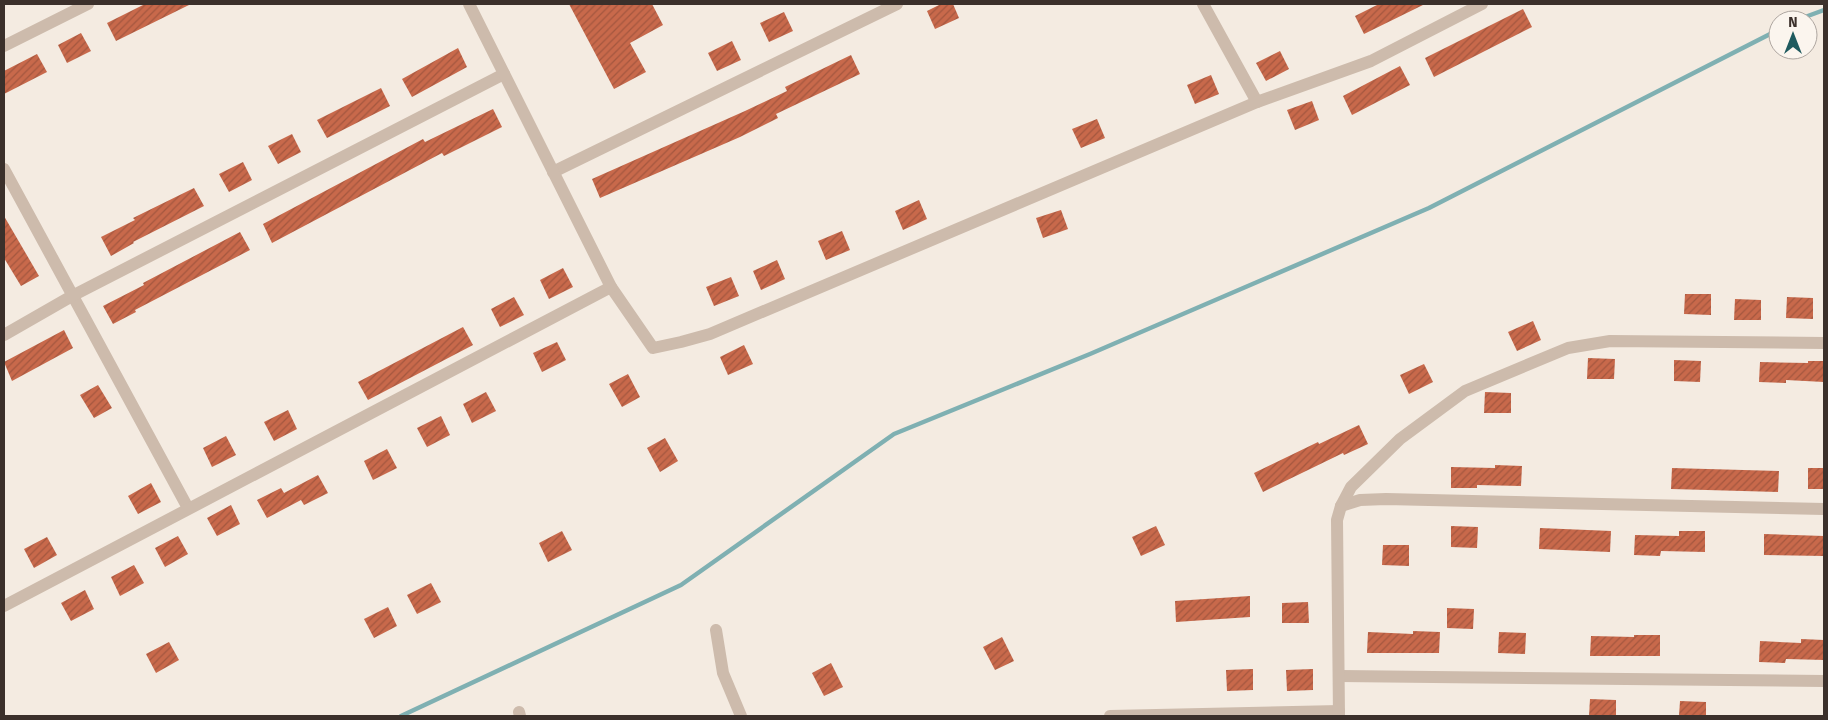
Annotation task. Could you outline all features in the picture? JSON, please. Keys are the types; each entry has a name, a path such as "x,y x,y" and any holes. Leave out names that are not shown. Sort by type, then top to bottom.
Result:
{"street":[{"path":"4,46 88,4"},
{"path":"469,4 611,287 653,348 710,334 1257,102 1371,62 1482,4"},
{"path":"553,172 897,4"},
{"path":"1203,4 1257,102"},
{"path":"4,335 72,296 504,74"},
{"path":"4,169 188,508"},
{"path":"4,606 611,287"},
{"path":"1110,716 1339,714 1337,520 1341,506 1351,487 1400,439 1466,390 1568,348 1610,341 1824,342"},
{"path":"1341,506 1360,500 1386,499 1824,509"},
{"path":"716,630 723,673 741,716"},
{"path":"1340,676 1824,680"}],"building":[{"path":"145,4 191,4 116,41 107,23"},
{"path":"569,4 652,4 663,25 630,43 646,72 614,89"},
{"path":"941,4 953,4 959,18 935,29 927,11"},
{"path":"1379,4 1425,4 1364,34 1355,16"},
{"path":"1523,9 1532,27 1434,77 1425,58"},
{"path":"784,12 793,31 769,42 760,23"},
{"path":"81,33 91,51 67,63 58,45"},
{"path":"732,41 741,60 717,71 708,53"},
{"path":"458,48 467,67 412,97 402,79"},
{"path":"1280,51 1289,69 1266,81 1256,63"},
{"path":"37,54 47,72 4,94 4,71"},
{"path":"851,55 860,74 776,114 778,118 740,137 600,198 592,179 787,91 785,87"},
{"path":"1400,66 1410,85 1352,115 1343,96"},
{"path":"1211,75 1219,94 1195,104 1187,85"},
{"path":"381,88 390,106 327,138 317,120"},
{"path":"1312,101 1319,120 1295,130 1287,110"},
{"path":"493,109 502,127 444,156 442,153 272,243 263,224 423,139 425,142"},
{"path":"1097,119 1105,138 1081,148 1072,129"},
{"path":"292,134 301,152 278,164 268,146"},
{"path":"243,162 252,180 229,192 219,174"},
{"path":"194,188 204,206 133,242 111,256 101,237 135,220 133,218"},
{"path":"919,200 927,219 903,230 895,211"},
{"path":"1061,210 1068,229 1043,238 1036,218"},
{"path":"4,216 39,276 21,286 4,258"},
{"path":"842,231 850,250 826,260 818,241"},
{"path":"240,232 250,250 135,310 136,312 113,324 103,306"},
{"path":"777,260 785,279 761,290 753,271"},
{"path":"563,268 573,287 549,299 540,280"},
{"path":"731,277 739,296 714,306 706,287"},
{"path":"1685,294 1711,294 1711,315 1684,314"},
{"path":"514,297 524,315 500,327 491,309"},
{"path":"1787,297 1813,298 1813,319 1786,318"},
{"path":"1735,299 1761,300 1761,320 1734,320"},
{"path":"1533,321 1541,340 1517,351 1508,332"},
{"path":"463,327 473,345 368,400 358,382"},
{"path":"64,330 73,348 12,381 4,362"},
{"path":"557,342 566,360 542,372 533,353"},
{"path":"744,345 753,364 728,375 720,357"},
{"path":"1588,358 1615,359 1614,379 1587,379"},
{"path":"1674,360 1701,361 1700,382 1674,381"},
{"path":"1808,361 1824,361 1824,382 1786,380 1786,383 1759,382 1760,362 1808,363"},
{"path":"1424,364 1433,382 1409,394 1400,375"},
{"path":"628,374 640,397 622,407 609,384"},
{"path":"98,385 112,408 94,418 80,395"},
{"path":"486,392 496,411 472,423 463,404"},
{"path":"1485,392 1511,393 1511,413 1484,413"},
{"path":"288,410 297,429 274,441 264,422"},
{"path":"441,416 450,435 427,447 417,428"},
{"path":"1359,425 1368,444 1344,455 1343,453 1263,492 1254,473 1318,442 1319,444"},
{"path":"226,436 236,455 212,467 203,448"},
{"path":"665,438 678,461 660,472 647,448"},
{"path":"387,449 397,468 373,480 364,461"},
{"path":"1495,465 1522,466 1521,486 1477,485 1477,488 1451,488 1451,467 1495,468"},
{"path":"1672,468 1779,471 1778,492 1671,489"},
{"path":"1808,468 1824,468 1824,489 1808,489"},
{"path":"318,475 328,493 304,505 301,500 267,518 257,500 281,488 284,493"},
{"path":"151,483 161,502 138,514 128,496"},
{"path":"231,505 240,524 217,536 207,518"},
{"path":"1156,526 1165,545 1141,556 1132,537"},
{"path":"1451,526 1478,527 1477,548 1451,547"},
{"path":"1540,528 1611,531 1610,552 1539,549"},
{"path":"562,531 572,550 548,562 539,543"},
{"path":"1679,531 1705,531 1705,552 1661,551 1660,556 1634,555 1635,535 1679,536"},
{"path":"1764,534 1824,536 1824,556 1764,555"},
{"path":"178,536 188,554 165,567 155,548"},
{"path":"47,537 57,555 34,568 24,549"},
{"path":"1383,545 1409,545 1409,566 1382,565"},
{"path":"134,565 144,583 120,596 111,577"},
{"path":"431,583 441,602 417,614 407,595"},
{"path":"85,590 94,609 71,621 61,603"},
{"path":"1250,596 1250,617 1176,622 1175,601"},
{"path":"1308,602 1309,623 1282,623 1282,603"},
{"path":"388,607 397,626 374,638 364,619"},
{"path":"1447,608 1474,609 1473,629 1447,628"},
{"path":"1413,631 1440,632 1439,653 1367,653 1368,632 1413,634"},
{"path":"1499,632 1526,633 1525,654 1498,653"},
{"path":"1634,635 1660,635 1660,656 1590,656 1591,636 1634,637"},
{"path":"1002,637 1014,661 995,670 983,647"},
{"path":"1801,639 1824,640 1824,660 1786,659 1785,663 1759,662 1760,641 1801,643"},
{"path":"169,642 179,660 156,673 146,654"},
{"path":"831,663 843,687 824,696 812,673"},
{"path":"1253,669 1253,690 1227,691 1226,670"},
{"path":"1313,669 1313,690 1287,691 1286,670"},
{"path":"1590,699 1616,700 1616,716 1589,716"},
{"path":"1680,701 1706,702 1706,716 1679,716"}],"waterway":[{"path":"1818,12 1824,10"},
{"path":"401,716 681,585 894,434 1090,354 1429,208 1768,35"}]}
